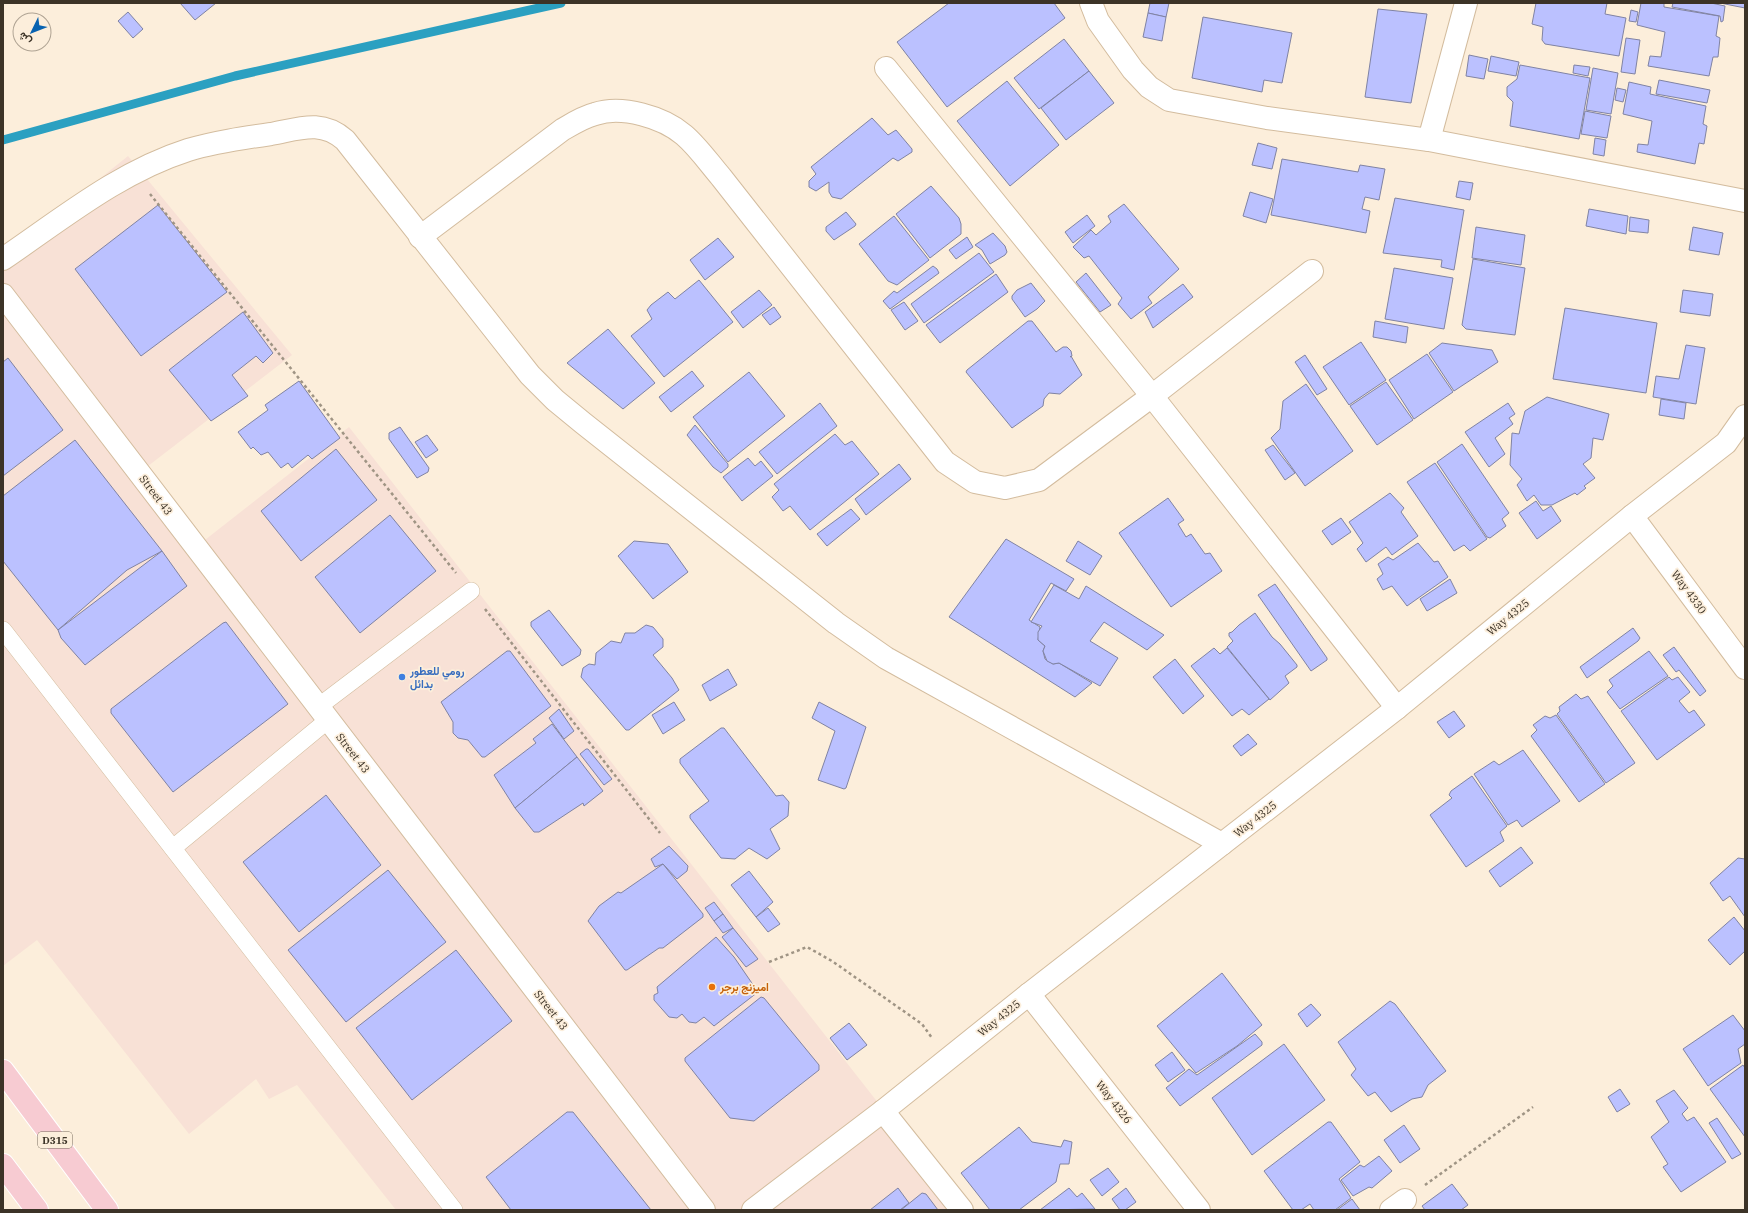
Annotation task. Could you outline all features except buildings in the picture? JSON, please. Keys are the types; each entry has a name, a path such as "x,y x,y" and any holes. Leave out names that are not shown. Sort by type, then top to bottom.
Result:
{"main road":[{"name":"D315","path":"3,1071 107,1210"},
{"path":"3,1165 37,1210"}],"street":[{"path":"1091,3 1098,20 1133,70 1149,87 1169,100 1267,118 1429,140 1745,201"},
{"path":"1429,140 1466,3"},
{"path":"886,68 1152,396 1397,708"},
{"path":"420,237 562,130 583,118 609,111 649,116 670,125 685,136 721,177 945,462 975,482 1005,488 1040,480 1152,396 1312,271"},
{"path":"3,259 108,187 134,173 187,150 215,143 312,127 323,127 330,129 345,140 530,375 555,400 836,623 886,658 1222,844"},
{"name":"Street 43","path":"3,295 704,1210"},
{"name":"Way 4325","path":"753,1210 883,1111 1029,994 1397,708 1632,516 1726,443 1745,416"},
{"name":"Way 4330","path":"1632,516 1745,668"},
{"name":"Way 4326","path":"1029,994 1199,1210"},
{"path":"883,1111 962,1210"}],"lane":[{"path":"173,848 323,713 471,591"},
{"path":"3,630 454,1210"}],"path":[{"path":"134,173 471,591 660,833"},
{"path":"769,962 807,947 832,961 922,1024 948,1059"},
{"path":"1398,1205 1533,1107"}],"shaded area":[{"path":"128,156 292,355 139,473 196,547 349,427 962,1210 396,1210 297,1085 269,1099 256,1079 189,1134 37,940 3,966 3,257"}],"waterway":[{"path":"3,140 235,76 561,3"}],"place":[{"name":"رومي للعطور بدائل","path":"402,677"},
{"name":"اميزنج برجر","path":"712,987"}]}
